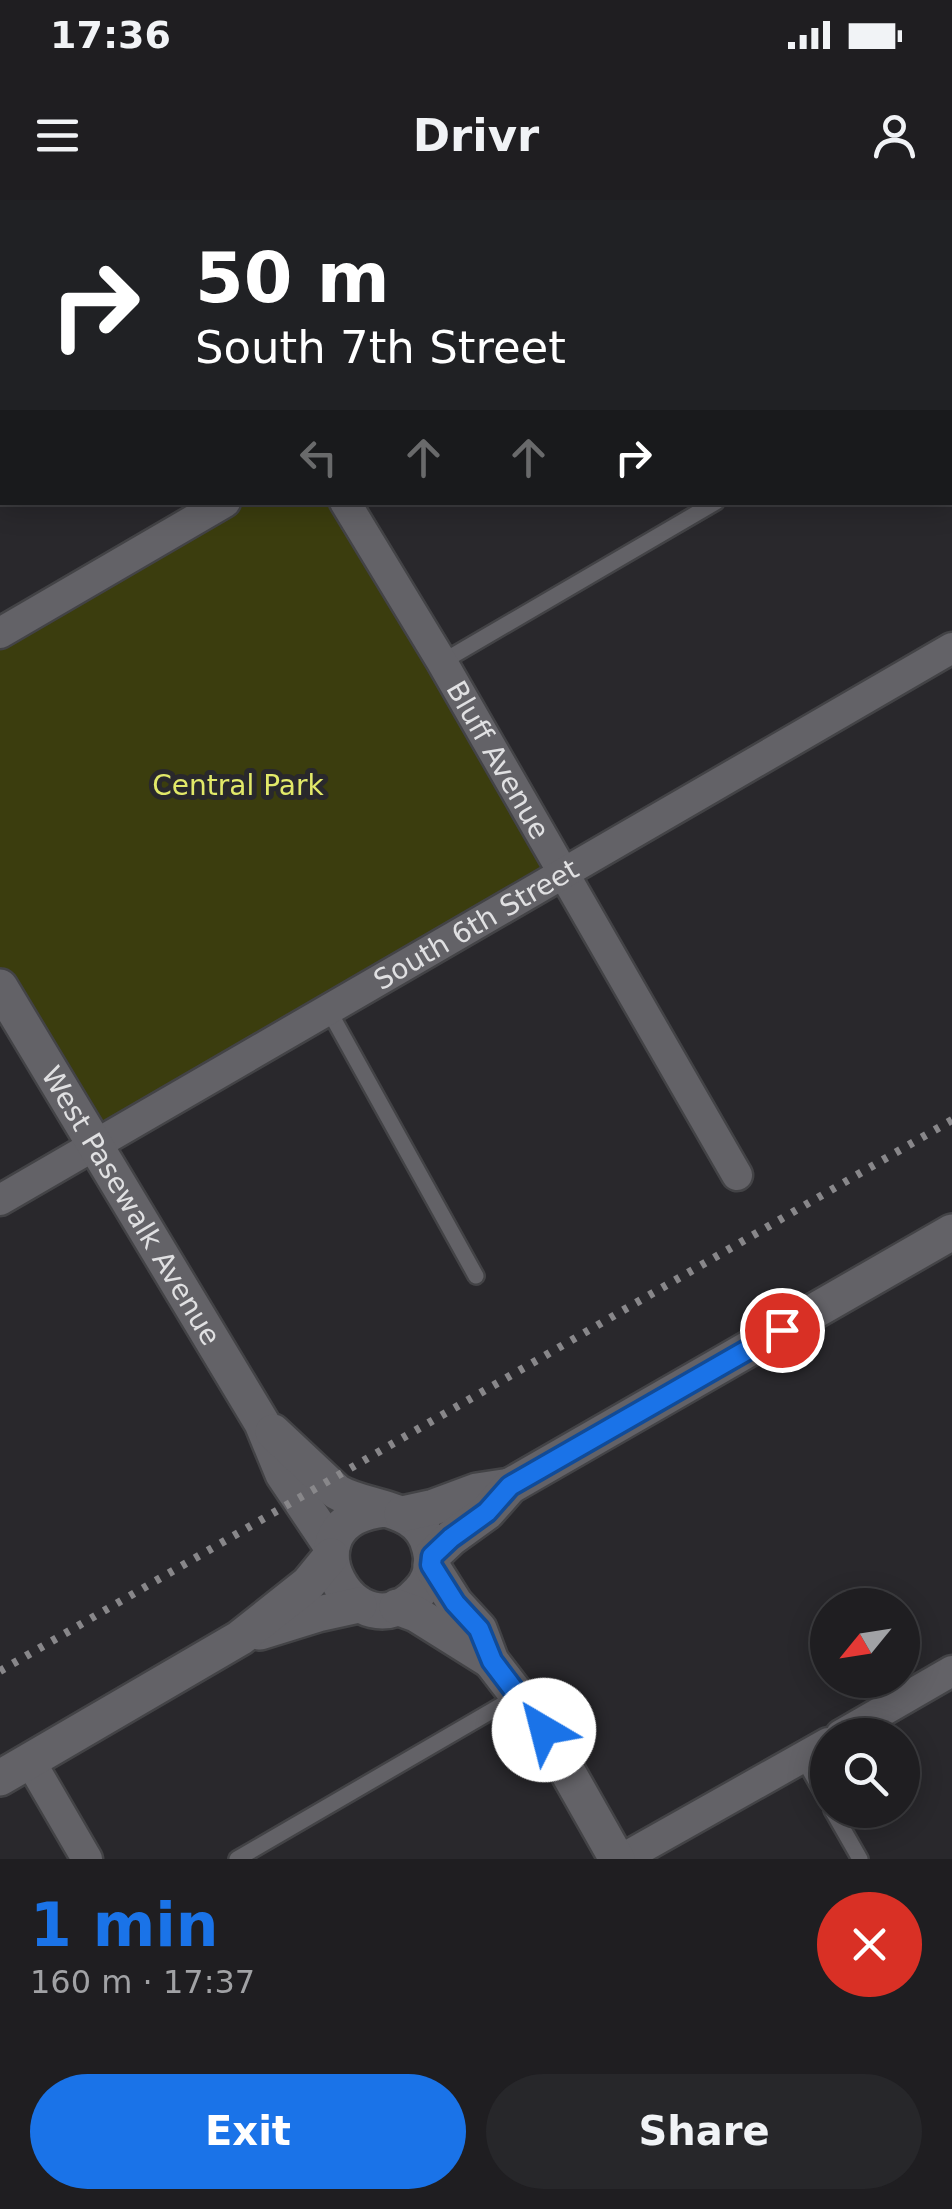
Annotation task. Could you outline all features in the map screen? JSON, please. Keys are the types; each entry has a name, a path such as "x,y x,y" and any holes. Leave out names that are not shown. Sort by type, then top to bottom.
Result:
{"street":[{"path":"0,633 220,505"},
{"name":"Bluff Avenue","path":"347,505 564,872 736,1175"},
{"name":"South 6th Street","path":"0,1200 952,648"},
{"name":"West Pasewalk Avenue","path":"0,987 262,1423 283,1474 332,1551"},
{"path":"398,1608 424,1588 431,1560 451,1538 487,1512 510,1486 952,1232"},
{"name":"West Pasewalk Avenue","path":"262,1423 336,1492 393,1511"},
{"path":"87,1859 15,1769 240,1638 308,1584 332,1551 342,1527 354,1517 368,1511 434,1506 477,1491 510,1486"},
{"path":"393,1511 414,1521 423,1531 431,1560 455,1603 479,1629 492,1661 544,1730 619,1859 810,1753"},
{"path":"332,1551 332,1570 338,1584 359,1605 398,1608 416,1614 492,1661"},
{"path":"240,1638 359,1605"},
{"path":"870,1718 952,1671"}],"lane":[{"path":"442,662 711,505"},
{"path":"328,1010 476,1276"},
{"path":"236,1859 518,1695"},
{"path":"842,1828 860,1859"}],"green space":[{"name":"Central Park","path":"222,505 346,505 564,872 96,1145 0,987 0,633"}],"railway":[{"path":"0,1671 952,1120"}],"route":[{"path":"544,1730 492,1661 479,1629 455,1603 431,1565 432,1556 487,1512 510,1486 782,1330"}]}
